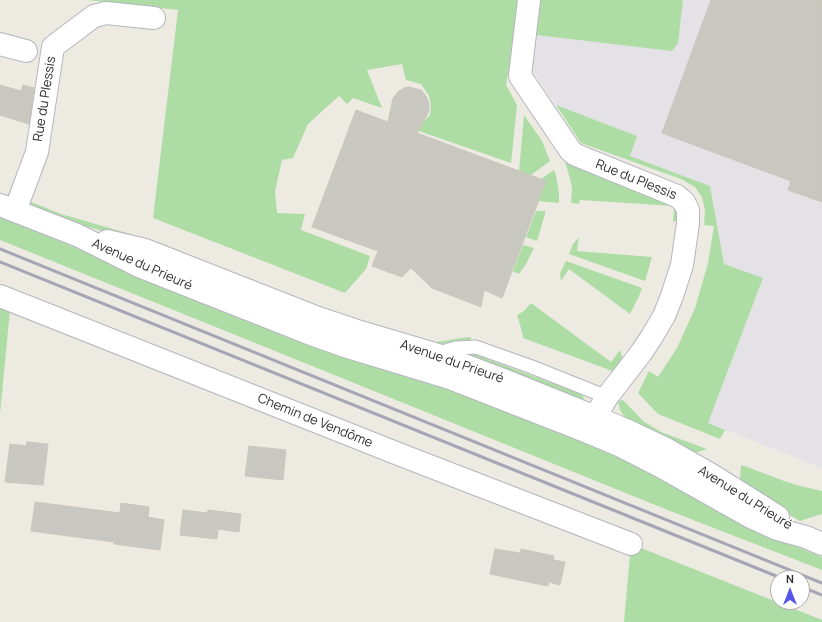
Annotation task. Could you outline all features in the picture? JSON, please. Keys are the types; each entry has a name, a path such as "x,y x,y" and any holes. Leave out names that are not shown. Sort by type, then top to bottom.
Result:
{"street":[{"name":"Rue du Plessis","path":"529,0 520,76 570,150 580,157 677,196 682,199 688,210 688,223 682,265 664,316 641,353 607,397 591,424"},
{"name":"Rue du Plessis","path":"7,208 37,152 53,47 94,16 106,13 154,18"},
{"path":"0,44 26,51"},
{"name":"Avenue du Prieuré","path":"7,208 77,235 139,266 314,326 357,332 435,354 506,381 591,424"},
{"name":"Chemin de Vendôme","path":"0,296 408,458 631,544"},
{"name":"Avenue du Prieuré","path":"314,326 351,348 450,378 591,424 628,431 666,449 710,474 814,540"}],"lane":[{"path":"435,354 456,348 476,347 532,367 607,397"}],"shaded area":[{"path":"683,0 822,0 822,468 708,423 763,279 724,264 710,186 630,156 637,136 556,105 532,70 535,35 672,51 678,42"}],"green space":[{"path":"88,0 520,0 514,48 506,85 517,105 511,163 419,131 418,127 430,115 431,105 429,96 421,84 406,80 402,64 367,70 382,108 353,98 347,104 339,96 308,124 293,158 282,160 275,191 277,213 305,214 301,230 370,256 366,269 345,293 153,218 178,10"},
{"path":"540,0 683,0 678,43 672,51 536,35"},
{"path":"556,105 637,136 630,156 710,186 724,264 763,278 708,423 725,430 720,439 658,414 638,393 649,371 658,377 677,348 695,308 708,263 714,226 704,225 705,210 702,197 695,187 681,179 581,143"},
{"path":"524,115 542,141 550,161 531,175 519,171"},
{"path":"569,159 679,205 678,220 673,222 674,206 580,200 579,204 571,203 572,188 565,161"},
{"path":"554,170 559,192 559,203 538,201 546,181 541,179"},
{"path":"29,201 61,214 163,244 308,303 431,343 471,337 471,340 437,345 367,328 143,242 74,223 27,205"},
{"path":"536,211 545,211 537,241 526,237"},
{"path":"0,217 149,277 438,381 593,441 766,534 822,557 822,570 670,511 0,240"},
{"path":"579,237 577,251 652,257 645,281 569,254 573,244"},
{"path":"523,245 534,248 519,274 513,271"},
{"path":"566,261 642,288 630,314 569,269 561,281 560,273"},
{"path":"531,303 611,362 620,350 622,356 621,365 615,372 523,338 517,315 524,311"},
{"path":"0,306 10,310 0,414"},
{"path":"474,354 581,394 585,399 580,401 460,356"},
{"path":"623,400 643,421 661,432 707,449 689,455 628,423 620,410 618,401"},
{"path":"741,465 784,481 822,491 822,514 800,521 743,487 740,479"},
{"path":"631,544 770,599 770,610 797,610 822,620 822,622 624,622"}],"building":[{"path":"711,0 822,0 822,202 788,190 791,181 662,133"},
{"path":"0,85 21,91 23,85 34,88 29,124 0,115"},
{"path":"409,87 421,90 426,96 429,104 427,115 417,133 546,181 502,298 484,290 481,307 432,288 411,268 402,277 372,266 378,251 312,227 356,110 388,122 393,98 399,91"},
{"path":"27,442 48,444 43,485 5,482 10,444 26,446"},
{"path":"249,446 286,450 283,480 245,476"},
{"path":"35,502 120,513 121,503 149,507 148,517 164,520 160,550 114,544 114,542 31,531"},
{"path":"183,510 207,513 208,510 241,514 239,532 218,529 217,539 180,535"},
{"path":"495,549 520,553 521,549 554,556 553,560 565,562 560,585 549,582 548,586 490,574"}],"railway":[{"path":"0,249 822,583"},
{"path":"0,262 770,574"},
{"path":"810,590 822,595"}]}
